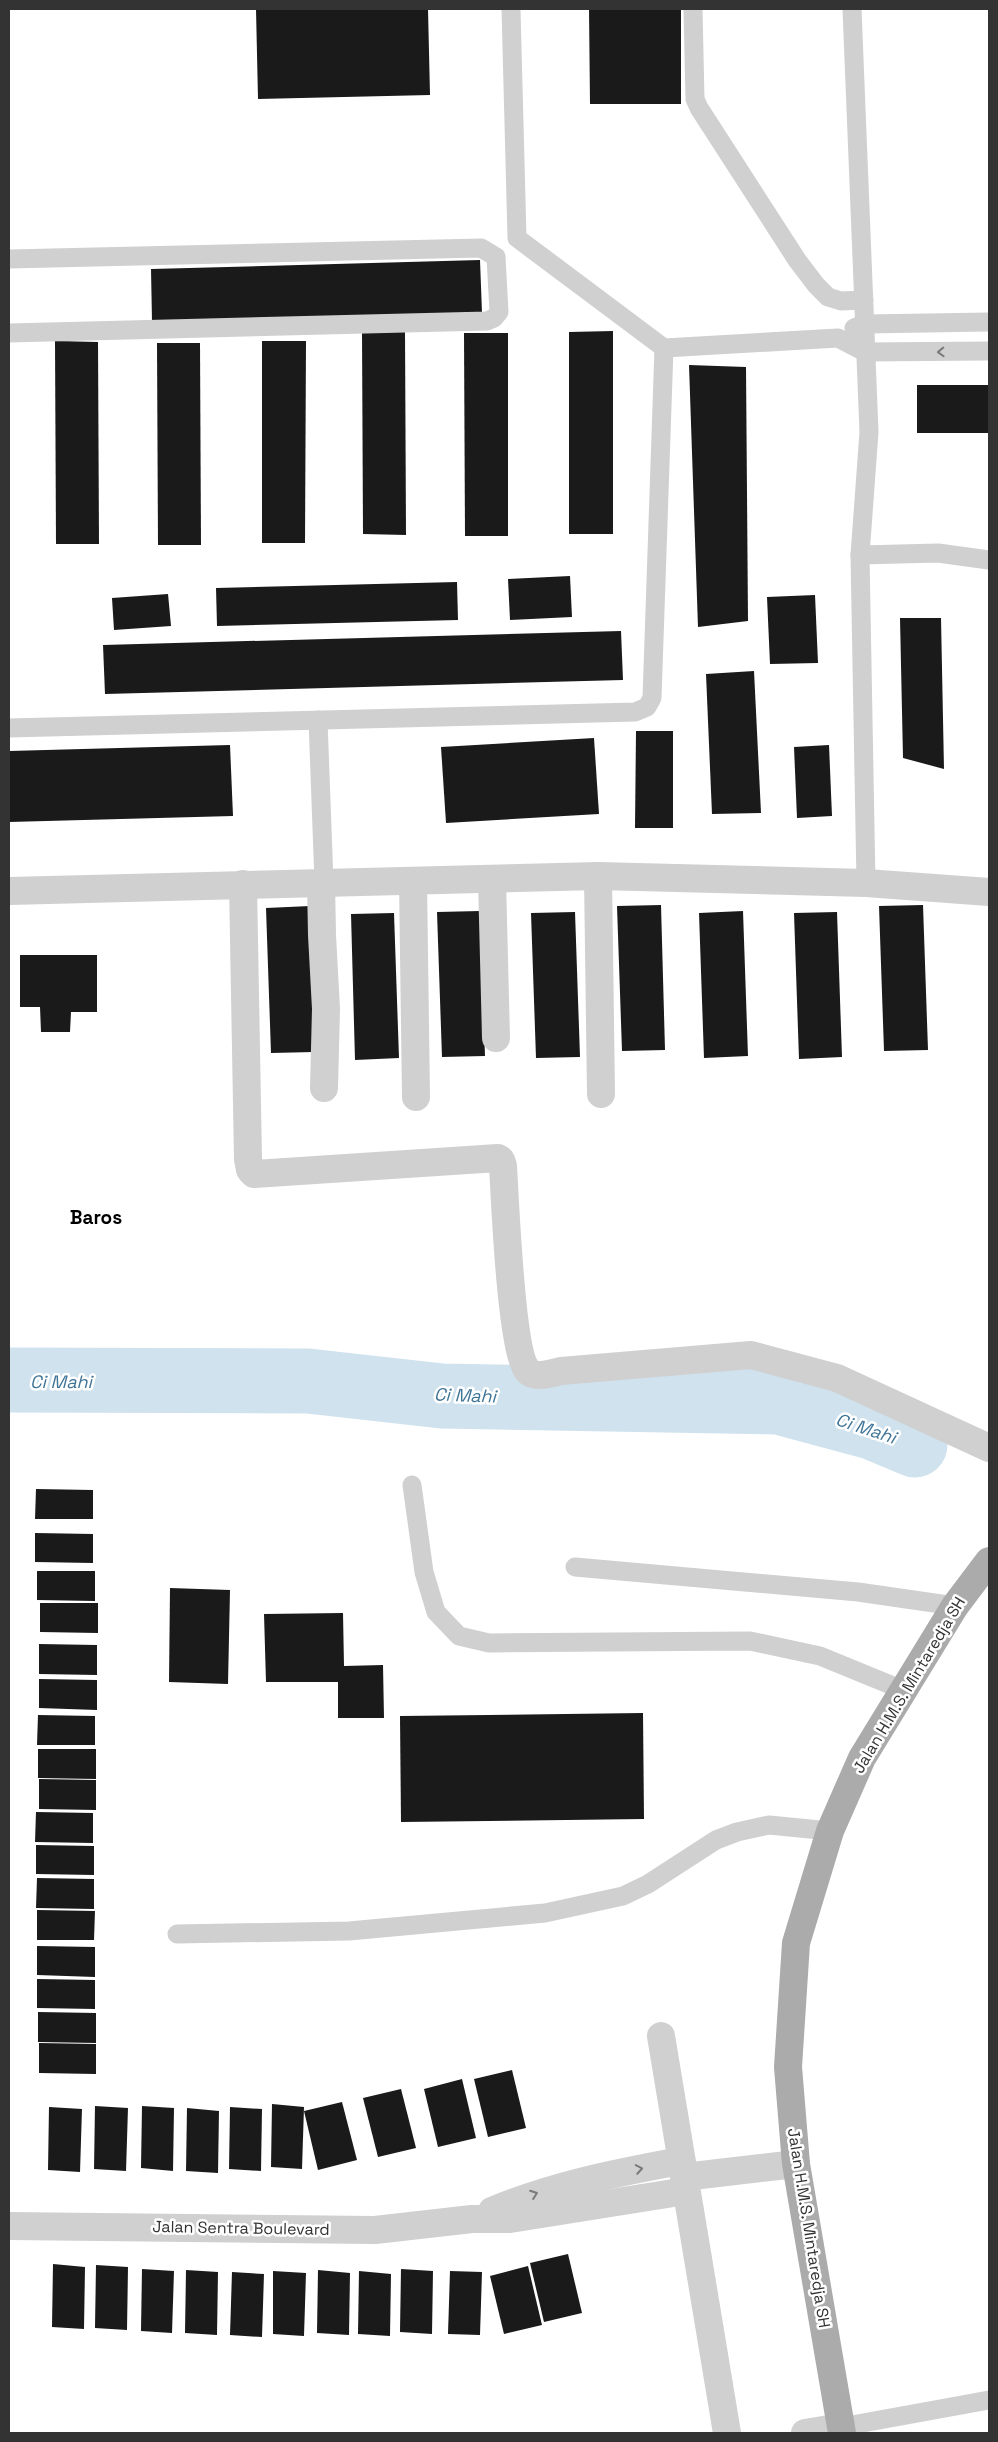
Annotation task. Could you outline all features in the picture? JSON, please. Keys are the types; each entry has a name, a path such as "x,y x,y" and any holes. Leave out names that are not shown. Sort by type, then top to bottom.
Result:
{"main road":[{"name":"Jalan H.M.S. Mintaredja SH","path":"842,2430 796,2164 788,2067 796,1943 830,1831 862,1758 955,1606 989,1561"}],"street":[{"path":"598,876 601,1094"},
{"path":"9,891 598,876 866,883 989,892"},
{"path":"492,880 496,1038"},
{"path":"413,881 416,1097"},
{"path":"323,882 322,936 326,1009 324,1088"},
{"path":"243,884 248,1160 250,1170 254,1174 498,1158 503,1166 513,1307 522,1357 526,1369 530,1373 543,1375 561,1371 751,1355 837,1378 989,1448"},
{"path":"661,2036 727,2433"},
{"name":"Jalan Sentra Boulevard","path":"9,2226 375,2230 472,2219 510,2219 683,2176 796,2164"},
{"path":"805,2433 842,2430"}],"lane":[{"path":"496,257 517,238 511,9"},
{"path":"693,9 695,99 699,108 797,260 816,285 828,298 841,301 864,300"},
{"path":"852,9 869,432 860,555 866,883"},
{"path":"517,238 664,348 838,338 865,352 989,351"},
{"path":"9,259 474,247 486,250 496,257"},
{"path":"9,333 487,321 494,318 499,312 496,257"},
{"path":"838,338 849,330 865,324 989,322"},
{"path":"9,728 635,712 647,707 652,698 664,348"},
{"path":"860,555 938,554 989,560"},
{"path":"318,720 323,882"},
{"path":"412,1485 424,1572 436,1612 459,1636 489,1643 750,1641 820,1656 903,1690"},
{"path":"575,1567 858,1592 955,1606"},
{"path":"177,1934 349,1931 545,1913 622,1896 648,1884 716,1840 737,1832 769,1825 830,1831"},
{"path":"842,2430 989,2400"}],"building":[{"path":"256,9 428,9 430,95 258,99"},
{"path":"589,9 681,9 681,104 590,104"},
{"path":"480,260 482,313 152,321 151,269"},
{"path":"613,331 613,534 569,534 569,332"},
{"path":"362,332 405,332 406,535 363,534"},
{"path":"464,333 508,333 508,536 465,536"},
{"path":"55,341 98,342 99,544 56,544"},
{"path":"262,341 306,341 305,543 262,543"},
{"path":"157,343 200,343 201,545 158,545"},
{"path":"689,365 746,367 748,621 698,627"},
{"path":"917,385 989,385 989,433 917,433"},
{"path":"570,576 572,617 510,620 508,579"},
{"path":"457,582 458,620 217,626 216,588"},
{"path":"168,594 171,626 114,630 112,598"},
{"path":"815,595 818,663 770,664 767,597"},
{"path":"900,618 941,618 944,769 903,758"},
{"path":"621,631 623,680 105,694 103,645"},
{"path":"754,671 761,813 712,814 706,674"},
{"path":"636,731 673,731 673,828 635,828"},
{"path":"594,738 599,814 446,823 441,747"},
{"path":"230,745 233,816 9,822 9,751"},
{"path":"829,745 832,816 797,818 794,747"},
{"path":"661,905 665,1050 622,1051 617,906"},
{"path":"923,905 928,1050 884,1051 879,906"},
{"path":"310,906 314,1052 271,1053 266,908"},
{"path":"480,911 485,1056 442,1057 437,912"},
{"path":"743,911 748,1056 704,1058 699,913"},
{"path":"575,912 580,1057 536,1058 531,913"},
{"path":"837,912 842,1057 799,1059 794,913"},
{"path":"394,913 399,1058 355,1060 351,914"},
{"path":"20,955 97,955 97,1012 71,1012 70,1032 41,1032 40,1007 20,1007"},
{"path":"36,1489 93,1490 93,1519 35,1519"},
{"path":"35,1533 93,1534 93,1563 35,1562"},
{"path":"37,1571 95,1571 95,1601 37,1600"},
{"path":"170,1588 230,1590 228,1684 169,1682"},
{"path":"40,1603 98,1603 98,1633 40,1632"},
{"path":"343,1613 344,1666 383,1665 384,1718 338,1718 338,1682 266,1682 264,1614"},
{"path":"39,1644 97,1645 97,1675 39,1674"},
{"path":"39,1679 97,1680 97,1710 39,1708"},
{"path":"643,1713 644,1819 401,1822 400,1716"},
{"path":"38,1715 95,1716 95,1745 37,1745"},
{"path":"38,1749 96,1749 96,1779 38,1778"},
{"path":"39,1779 96,1780 96,1810 39,1809"},
{"path":"36,1812 93,1813 93,1843 35,1842"},
{"path":"36,1845 94,1846 94,1875 36,1874"},
{"path":"37,1878 94,1879 94,1909 36,1908"},
{"path":"37,1910 95,1911 94,1940 37,1940"},
{"path":"37,1946 95,1947 95,1977 37,1975"},
{"path":"37,1979 95,1980 95,2009 37,2008"},
{"path":"38,2012 96,2013 96,2043 38,2042"},
{"path":"39,2043 96,2044 96,2074 39,2073"},
{"path":"512,2070 526,2128 488,2137 474,2079"},
{"path":"462,2079 476,2138 438,2147 424,2089"},
{"path":"401,2089 416,2148 378,2157 363,2098"},
{"path":"342,2102 357,2160 318,2170 304,2111"},
{"path":"272,2104 304,2107 302,2169 271,2167"},
{"path":"95,2106 128,2108 126,2171 94,2169"},
{"path":"142,2106 174,2108 173,2171 141,2168"},
{"path":"49,2107 82,2109 80,2172 48,2170"},
{"path":"230,2107 262,2109 261,2171 229,2169"},
{"path":"187,2108 219,2111 218,2173 186,2171"},
{"path":"568,2254 582,2313 544,2322 530,2263"},
{"path":"53,2264 85,2267 84,2329 52,2327"},
{"path":"96,2265 128,2267 127,2330 95,2328"},
{"path":"528,2266 542,2325 504,2334 490,2276"},
{"path":"142,2269 174,2271 172,2333 141,2331"},
{"path":"401,2269 433,2271 432,2334 400,2332"},
{"path":"186,2270 218,2272 217,2335 185,2333"},
{"path":"318,2270 350,2273 349,2335 317,2333"},
{"path":"273,2271 306,2273 304,2336 273,2334"},
{"path":"359,2271 391,2274 390,2336 358,2334"},
{"path":"450,2271 482,2272 480,2335 448,2334"},
{"path":"232,2272 264,2274 262,2337 230,2335"}],"waterway":[{"name":"Ci Mahi","path":"9,1380 308,1381 442,1396 779,1402 872,1427 915,1445"}],"district":[{"name":"Baros","path":"96,1217"}]}
